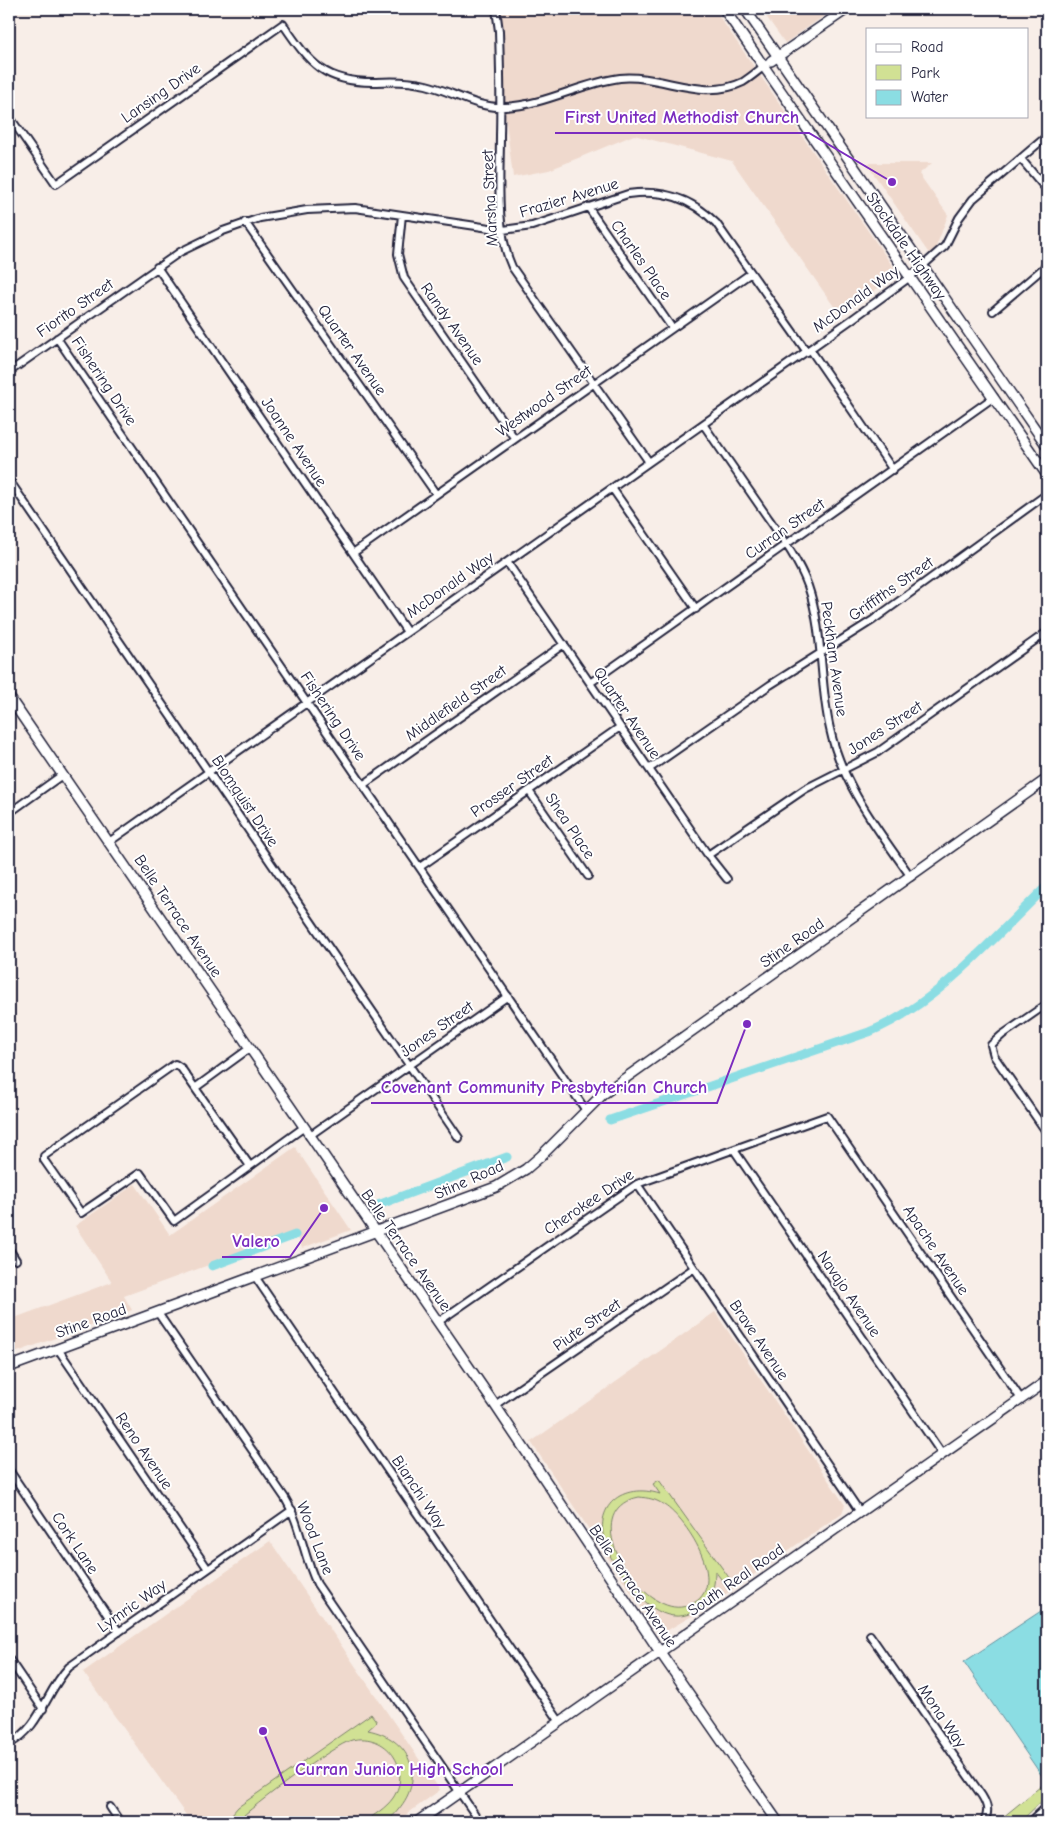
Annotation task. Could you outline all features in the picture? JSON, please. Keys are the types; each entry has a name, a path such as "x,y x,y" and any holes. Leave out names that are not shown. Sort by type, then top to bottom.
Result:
{"highway":[{"path":"1034,1822 1047,1810"}],"street":[{"name":"Marsha Street","path":"496,9 499,31 502,230 505,249 512,267 649,462"},
{"name":"Stockdale Highway","path":"724,9 771,61 1047,446"},
{"name":"Stockdale Highway","path":"745,9 771,61 910,277 1047,475"},
{"path":"501,107 520,105 619,78 645,79 697,90 722,89 745,81 847,9"},
{"name":"Lansing Drive","path":"9,116 56,184 283,24 312,63 332,76 357,82 417,82 475,103 501,107"},
{"name":"McDonald Way","path":"110,842 910,277 945,246 959,218 973,200 1047,136"},
{"path":"1021,158 1047,190"},
{"name":"Frazier Avenue","path":"158,267 203,240 245,222 281,213 328,208 355,208 502,230 532,226 588,207 642,192 662,193 682,199 706,213 716,223 893,470"},
{"name":"Charles Place","path":"588,207 672,328"},
{"name":"Randy Avenue","path":"402,215 398,254 404,278 515,439"},
{"name":"Quarter Avenue","path":"245,222 436,494"},
{"path":"993,311 1047,265"},
{"name":"Fiorito Street","path":"9,372 158,267"},
{"name":"Joanne Avenue","path":"158,267 407,632"},
{"name":"Westwood Street","path":"353,553 751,273"},
{"name":"Fishering Drive","path":"58,338 585,1109"},
{"name":"Curran Street","path":"590,683 994,397"},
{"name":"Peckham Avenue","path":"703,424 787,545 800,567 814,603 826,709 835,750 843,770 863,807 911,877"},
{"name":"Blomquist Drive","path":"9,480 459,1138"},
{"path":"612,488 696,609"},
{"name":"Griffiths Street","path":"649,769 770,685 873,620 1047,494"},
{"name":"Quarter Avenue","path":"507,562 708,856 726,879"},
{"name":"Jones Street","path":"708,856 788,799 878,752 1047,632"},
{"name":"Middlefield Street","path":"363,785 564,644"},
{"name":"Belle Terrace Avenue","path":"9,697 495,1405 660,1652 778,1822"},
{"name":"Prosser Street","path":"420,868 620,727"},
{"path":"9,813 62,775"},
{"name":"Stine Road","path":"9,1367 256,1278 478,1195 510,1180 541,1156 585,1109 603,1094 1047,779"},
{"name":"Shea Place","path":"529,791 588,876"},
{"name":"Jones Street","path":"195,1088 181,1068 175,1064 44,1156 45,1162 81,1213 140,1173 174,1221 250,1166 409,1065 508,996"},
{"path":"1047,1004 1002,1035 991,1046 994,1056 1047,1133"},
{"path":"250,1048 195,1088 250,1166"},
{"name":"Cherokee Drive","path":"438,1322 637,1184 827,1116"},
{"name":"Apache Avenue","path":"827,1116 1021,1399"},
{"name":"Navajo Avenue","path":"734,1150 942,1454"},
{"name":"Brave Avenue","path":"637,1184 860,1512"},
{"path":"9,1249 16,1260"},
{"name":"Piute Street","path":"495,1405 694,1268"},
{"name":"Bianchi Way","path":"256,1278 560,1722"},
{"name":"Wood Lane","path":"158,1313 292,1510 299,1528 306,1559 317,1584 480,1822"},
{"name":"Reno Avenue","path":"58,1349 208,1569"},
{"name":"South Real Road","path":"417,1822 1047,1380"},
{"name":"Cork Lane","path":"9,1470 119,1632"},
{"name":"Lymric Way","path":"9,1744 29,1729 43,1709 59,1677 69,1667 292,1510"},
{"name":"Mona Way","path":"870,1635 982,1796 987,1805 988,1814 984,1822"},
{"path":"9,1659 43,1709"},
{"path":"110,1807 120,1822"}],"shaded area":[{"path":"492,9 714,9 898,274 840,315 732,161 634,135 549,170 513,177"},
{"path":"761,9 834,9 785,43"},
{"path":"866,163 932,163 919,174 948,215 932,258"},
{"path":"295,1147 351,1230 302,1248 296,1233 124,1296 132,1310 9,1355 9,1320 112,1282 75,1226 135,1184 170,1235"},
{"path":"715,1312 845,1505 842,1513 707,1607 668,1630 661,1631 654,1627 531,1442"},
{"path":"270,1541 440,1790 396,1822 191,1822 83,1672"}],"green space":[{"path":"659,1480 730,1579 724,1583 715,1571 713,1589 708,1600 700,1609 683,1616 672,1616 662,1613 644,1601 629,1584 611,1558 606,1546 603,1519 607,1509 614,1500 634,1491 660,1494 653,1484","holes":["639,1497 658,1501 674,1513 694,1540 702,1556 706,1572 706,1586 700,1598 686,1606 669,1606 651,1597 635,1581 621,1562 613,1541 612,1522 620,1506"]},
{"path":"371,1714 377,1722 368,1730 382,1734 394,1741 409,1760 412,1772 407,1797 389,1819 381,1822 364,1822 393,1798 398,1787 400,1775 398,1764 385,1747 376,1741 364,1739 352,1740 342,1744 293,1777 236,1822 225,1822 238,1807"},
{"path":"1046,1782 1047,1796 1020,1822 997,1822"}],"water":[{"path":"1047,1607 1047,1781 1046,1782 964,1662"}],"waterway":[{"path":"610,1120 869,1032 894,1020 918,1005 964,968 1047,886"},
{"path":"378,1205 507,1157"},
{"path":"212,1266 295,1235"}],"place":[{"name":"First United Methodist Church","path":"892,182"},
{"name":"Covenant Community Presbyterian Church","path":"747,1024"},
{"name":"Valero","path":"324,1208"},
{"name":"Curran Junior High School","path":"263,1731"}]}
